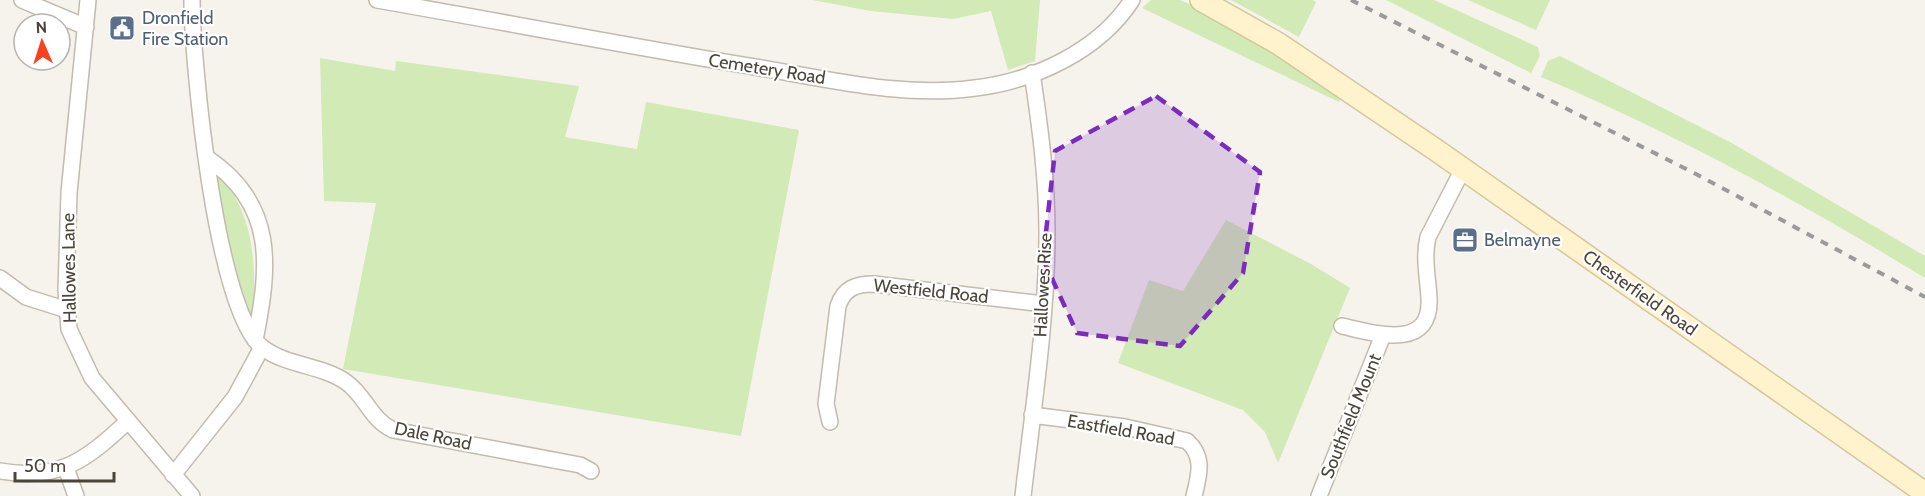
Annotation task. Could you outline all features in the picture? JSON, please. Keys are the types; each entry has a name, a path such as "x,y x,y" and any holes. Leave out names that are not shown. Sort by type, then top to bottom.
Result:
{"main road":[{"name":"Chesterfield Road","path":"1201,0 1279,44 1463,169 1925,493"}],"street":[{"path":"22,0 86,27"},
{"name":"Hallowes Lane","path":"88,0 70,183 67,310 69,329 92,378 192,496"},
{"path":"192,0 192,32 214,212 230,279 259,344"},
{"name":"Cemetery Road","path":"381,0 600,42 916,91 978,88 1032,73 1076,54 1104,35 1132,0"},
{"name":"Hallowes Rise","path":"1023,496 1044,304 1046,183 1032,73"},
{"path":"173,475 235,397 259,344 264,283 260,224 234,178 207,158"},
{"path":"1342,326 1400,337 1420,325 1427,314 1430,301 1426,247 1463,169"},
{"path":"0,278 26,297 67,310"},
{"name":"Westfield Road","path":"830,422 826,404 838,306 841,296 854,286 874,284 1044,304"},
{"name":"Southfield Mount","path":"1319,496 1383,335"},
{"name":"Dale Road","path":"259,344 347,382 381,424 393,430 580,465 591,471"},
{"name":"Eastfield Road","path":"1032,415 1125,427 1187,441 1194,447 1200,465 1194,496"},
{"path":"0,471 32,475 51,473 66,468 91,453 127,422"},
{"path":"66,468 76,496"}],"highlighted area":[{"path":"1156,96 1260,172 1243,273 1180,346 1077,333 1043,259 1055,151"}],"green space":[{"path":"812,0 1040,0 1035,61 1008,70 991,11 953,19 871,11"},
{"path":"1151,0 1180,0 1205,11 1278,53 1342,97 1339,102 1142,8"},
{"path":"1231,0 1313,0 1316,2 1299,37"},
{"path":"1386,0 1434,0 1538,47 1540,56 1531,73"},
{"path":"1468,0 1550,0 1536,30"},
{"path":"1560,56 1730,142 1925,256 1925,278 1737,170 1640,121 1541,77 1548,61"},
{"path":"320,58 395,71 396,61 579,86 565,137 637,149 646,102 799,130 741,436 343,369 376,203 324,201"},
{"path":"217,173 240,206 251,242 254,280 253,320 234,266 225,230 214,174"},
{"path":"1226,220 1311,264 1350,288 1278,463 1265,432 1243,410 1118,363 1149,280 1183,291"}],"railway":[{"path":"1351,0 1696,174 1925,297"}],"place":[{"name":"Dronfield Fire Station","path":"122,28"},
{"name":"Belmayne","path":"1465,240"}]}
